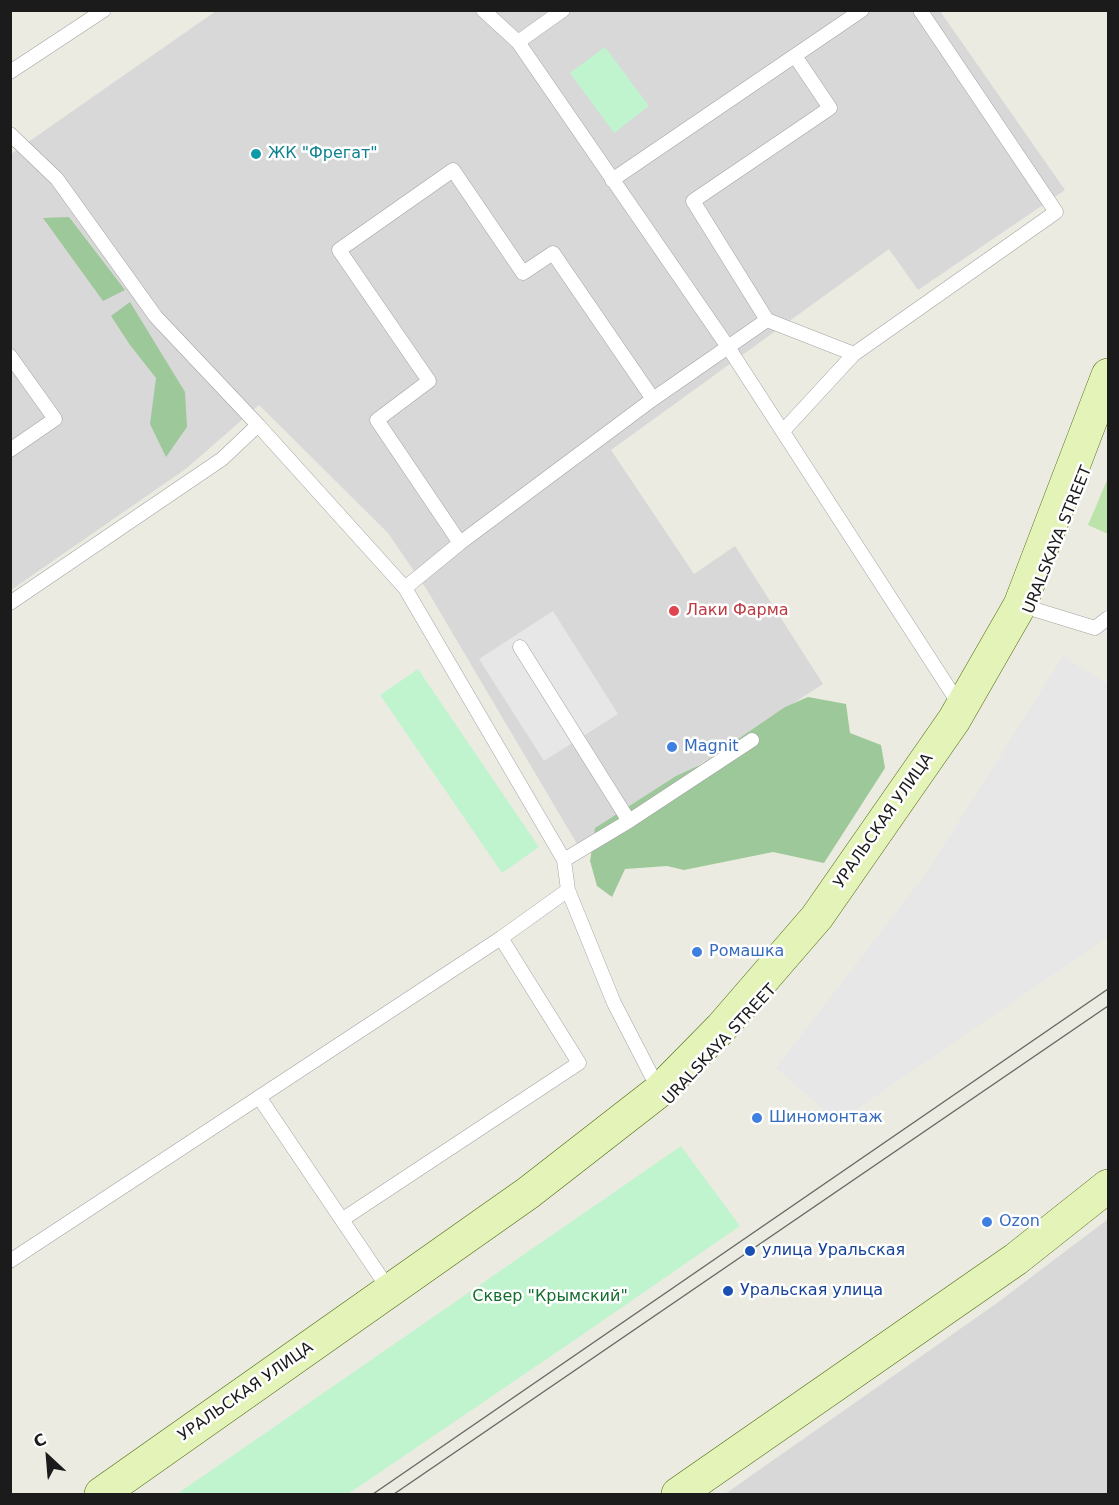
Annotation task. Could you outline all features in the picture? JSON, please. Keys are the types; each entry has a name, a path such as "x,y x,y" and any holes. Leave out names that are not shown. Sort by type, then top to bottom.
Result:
{"main road":[{"path":"1026,607 1108,375"},
{"name":"URALSKAYA STREET","path":"122,1494 407,1296 550,1193 664,1097 764,1000 840,909 890,839 965,714 1026,607 1108,412"},
{"name":"УРАЛЬСКАЯ УЛИЦА","path":"101,1494 664,1097"},
{"path":"678,1494 1016,1259 1108,1186"}],"lane":[{"path":"10,72 104,10"},
{"path":"483,10 518,42 728,347 965,714"},
{"path":"518,42 563,10"},
{"path":"612,180 862,10"},
{"path":"783,431 854,354 1056,212 920,10"},
{"path":"795,56 830,108 693,201 767,320 854,354"},
{"path":"10,134 57,179 156,317 258,425 405,588 564,860 568,890 614,1003 664,1097"},
{"path":"460,543 377,420 429,381 339,250 453,170 523,273 552,253 653,399"},
{"path":"405,588 460,543 653,399 767,320"},
{"path":"10,356 55,419 10,450"},
{"path":"10,603 222,459 258,425"},
{"path":"1026,607 1108,633"},
{"path":"1095,628 1108,618"},
{"path":"520,646 629,822"},
{"path":"564,860 629,822 752,740"},
{"path":"10,1261 501,938 568,890"},
{"path":"343,1219 579,1063 501,938"},
{"path":"259,1097 390,1290"}],"shaded area":[{"path":"216,11 940,11 1065,190 918,290 889,249 611,450 694,574 735,546 823,684 577,844 427,590 388,533 259,405 187,468 11,590 11,154"},
{"path":"553,611 618,714 544,761 479,659"},
{"path":"1063,656 1108,684 1108,937 838,1122 776,1068 927,872"},
{"path":"1108,1219 1108,1494 725,1494 997,1303"}],"green space":[{"path":"605,47 649,106 614,133 570,73"},
{"path":"69,217 125,290 103,301 43,218"},
{"path":"130,302 185,392 187,427 166,457 150,424 156,378 111,316"},
{"path":"1108,478 1108,534 1088,525"},
{"path":"418,669 539,847 502,873 380,695"},
{"path":"808,697 846,704 850,733 881,745 885,768 824,863 773,852 684,870 667,866 625,869 612,897 597,886 590,861 595,828 676,776 700,765 785,707"},
{"name":"Сквер \"Крымский\"","path":"681,1146 740,1226 348,1494 177,1494"}],"tram line":[{"path":"373,1494 1108,989"},
{"path":"394,1494 1108,1006"}],"place":[{"name":"ЖК \"Фрегат\"","path":"256,154"},
{"name":"Лаки Фарма","path":"674,611"},
{"name":"Magnit","path":"672,747"},
{"name":"Ромашка","path":"697,952"},
{"name":"Шиномонтаж","path":"757,1118"},
{"name":"Ozon","path":"987,1222"},
{"name":"улица Уральская","path":"750,1251"},
{"name":"Уральская улица","path":"728,1291"}]}
